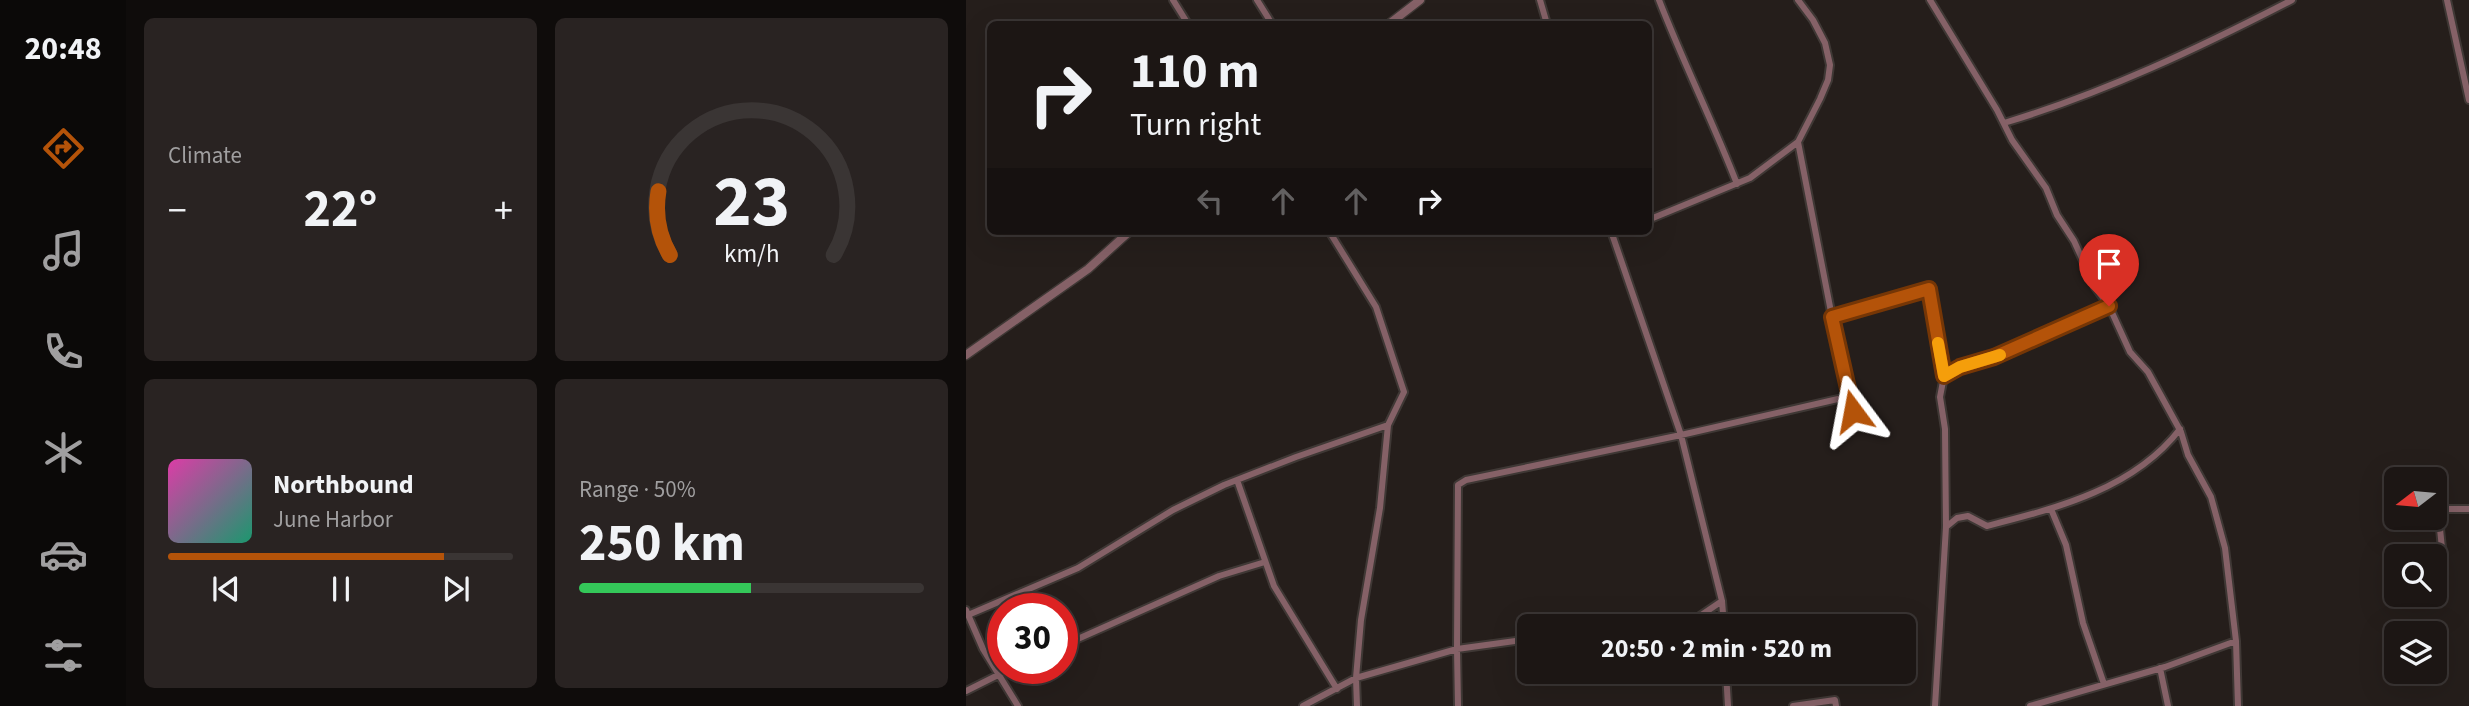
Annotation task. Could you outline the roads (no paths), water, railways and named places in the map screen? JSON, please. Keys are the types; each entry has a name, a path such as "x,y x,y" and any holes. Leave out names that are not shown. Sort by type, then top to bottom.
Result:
{"street":[{"path":"1173,0 1186,21"},
{"path":"1257,0 1270,21"},
{"path":"1393,21 1420,0"},
{"path":"1540,0 1546,21"},
{"path":"1659,0 1683,62 1716,130 1737,184"},
{"path":"1652,218 1750,178 1798,142 1828,80 1830,65 1825,43 1798,0"},
{"path":"1930,0 2004,122 2012,140 2046,188 2057,215 2074,242 2095,287 2109,306 2130,352 2148,372 2180,429 2188,455 2211,497 2225,548 2236,641 2238,706"},
{"path":"2004,122 2067,102 2144,71 2246,25 2292,0"},
{"path":"2447,0 2469,100"},
{"path":"1798,142 1853,411"},
{"path":"966,355 1088,269 1126,235"},
{"path":"1332,235 1373,300 1404,386 1403,397 1388,425 1380,508 1361,620 1356,678 1357,706"},
{"path":"1614,235 1631,296 1681,435 1723,601 1724,614"},
{"path":"1832,317 1929,289 1944,376 1940,397 1945,429 1946,527 1935,706"},
{"path":"1944,376 2109,306"},
{"path":"1458,706 1458,485 1466,480 1851,396"},
{"path":"987,654 967,613 1078,568 1173,510 1237,480 1388,425"},
{"path":"1946,527 1957,518 1969,516 1987,526 2052,509 2094,494 2127,475 2169,444 2180,429"},
{"path":"1237,480 1274,586 1337,689"},
{"path":"2052,509 2066,545 2090,649 2105,684"},
{"path":"2442,544 2439,519 2441,512 2446,509 2469,509"},
{"path":"1078,639 1219,576 1265,562"},
{"path":"1703,614 1723,601"},
{"path":"1303,706 1356,678 1457,649 1517,641"},
{"path":"2030,706 2160,668 2236,641"},
{"path":"2160,668 2168,706"},
{"path":"966,691 987,679"},
{"path":"1004,684 1018,706"},
{"path":"1727,684 1728,706"},
{"path":"1793,706 1835,700 1836,706"}]}
